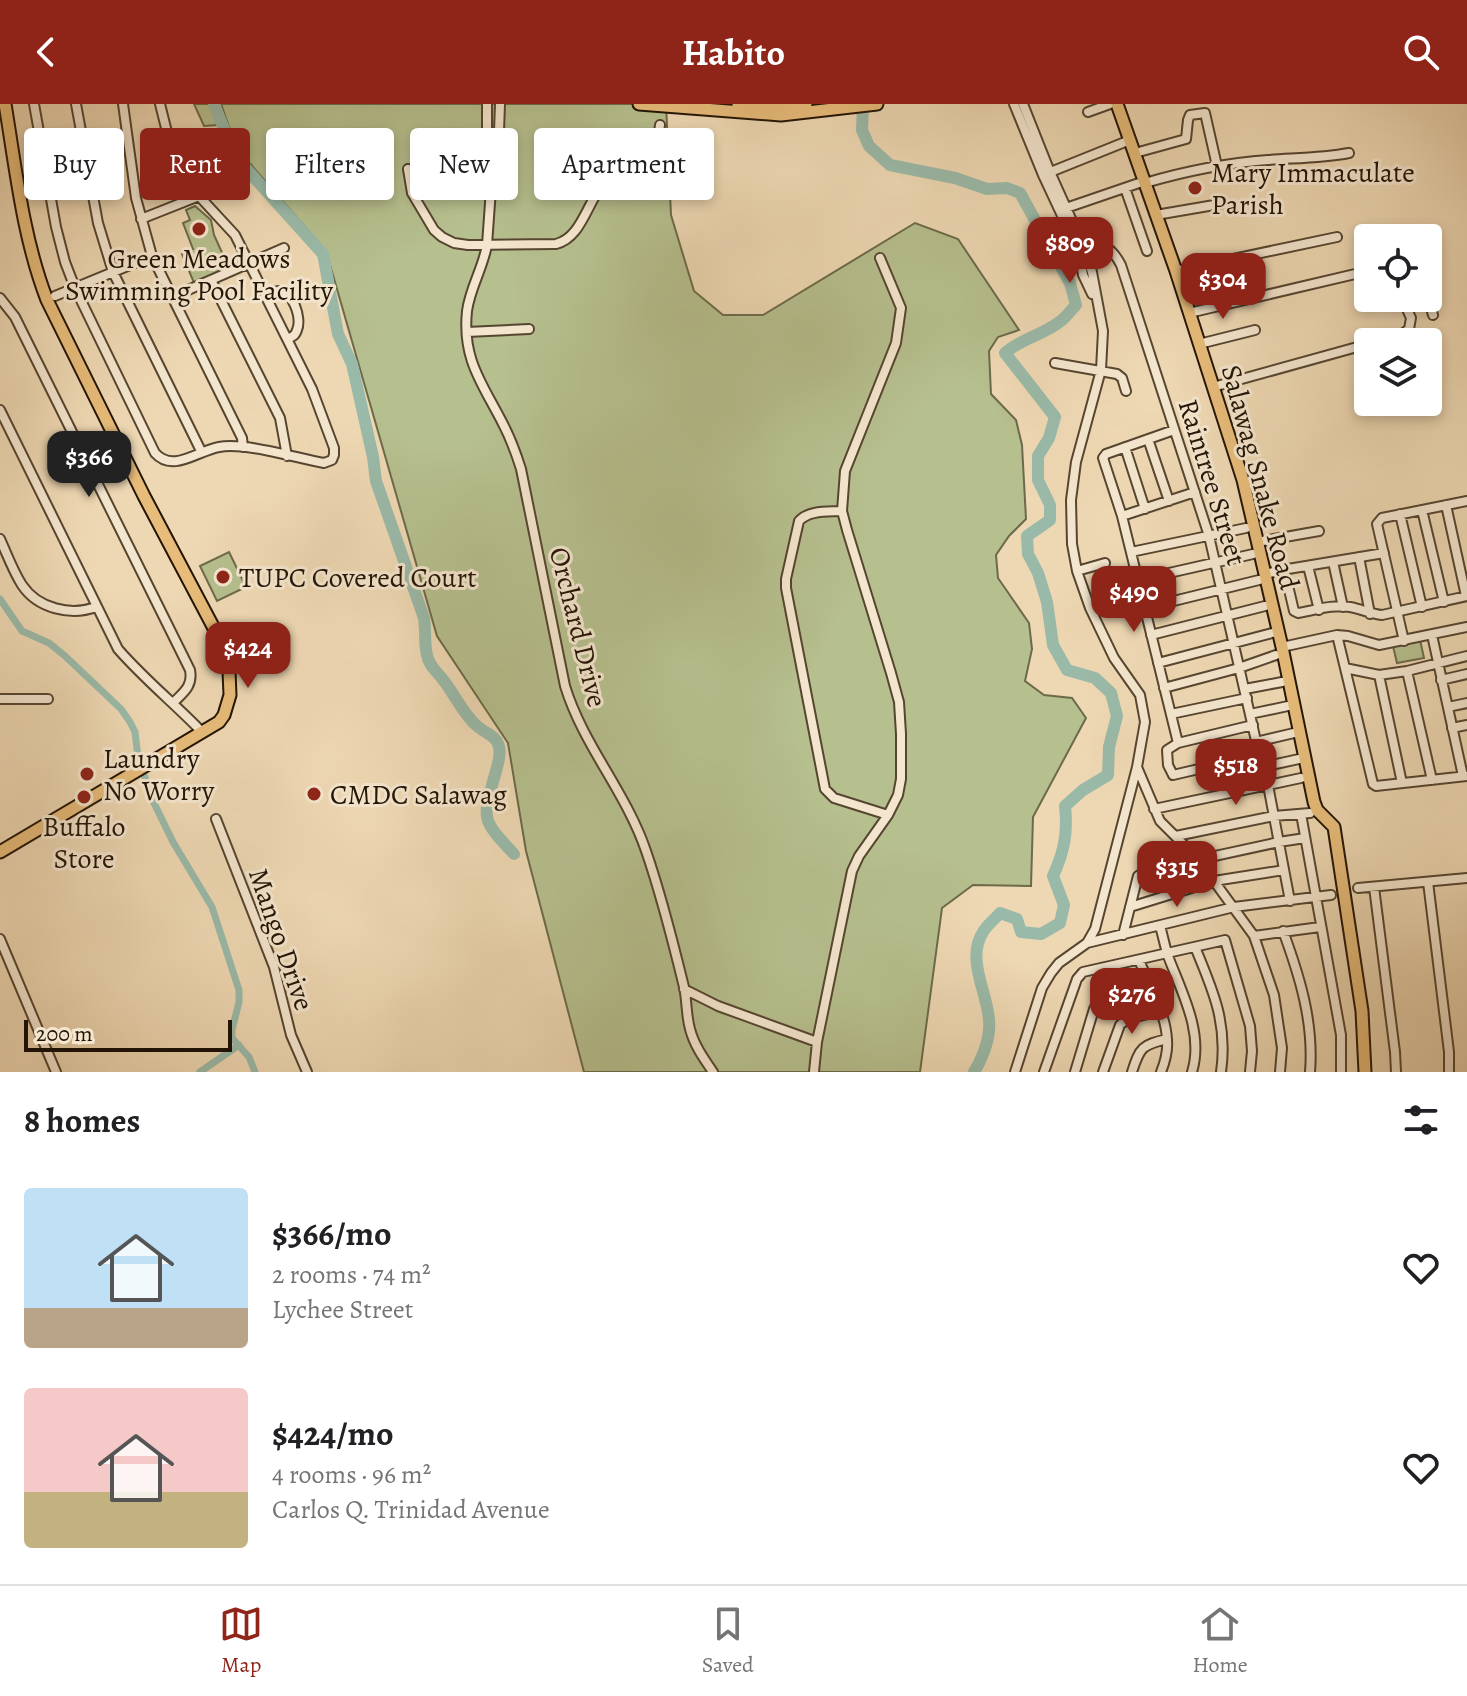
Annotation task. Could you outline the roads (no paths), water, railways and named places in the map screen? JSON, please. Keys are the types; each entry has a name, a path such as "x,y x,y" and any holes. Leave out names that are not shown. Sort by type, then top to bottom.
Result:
{"main road":[{"path":"0,852 219,722 230,695 229,671 217,634 144,496 36,272 5,104"},
{"path":"639,104 728,108 781,115 877,104"},
{"path":"738,104 806,104"},
{"name":"Salawag Snake Road","path":"1117,104 1142,183 1176,271 1243,480 1255,548 1314,802 1317,810 1334,827 1358,981 1365,1072"},
{"name":"Salawag Snake Road","path":"1326,821 1354,1012 1357,1072"}],"street":[{"path":"34,104 65,262 155,453 161,459 176,462 201,451 228,446 324,463 332,460 334,448 312,389 288,339 235,235 203,200"},
{"path":"76,104 98,223 113,272 201,451"},
{"path":"123,104 136,198 152,256 242,438 243,447"},
{"path":"160,104 166,128"},
{"name":"Orchard Drive","path":"487,104 487,128"},
{"name":"Orchard Drive","path":"499,128 500,104"},
{"path":"1014,104 1082,251"},
{"path":"1023,104 1025,123"},
{"path":"1088,112 1110,104"},
{"path":"1135,153 1186,139 1193,109 1205,113 1217,166"},
{"path":"408,169 412,193 434,230 454,243 545,245 564,242 608,179 644,167 655,159 660,125"},
{"path":"1047,174 1130,140"},
{"path":"1066,208 1183,172 1349,153"},
{"path":"1047,174 1066,208 1082,251 1083,275 1098,305 1103,331 1101,370 1076,462 1071,500 1072,544 1077,571 1090,608 1114,658 1140,695 1145,722 1137,767 1095,929 1087,943"},
{"path":"1125,188 1147,251"},
{"path":"141,219 189,200"},
{"name":"Orchard Drive","path":"490,200 485,256 467,311 473,365 521,469 571,706 621,795 645,849 684,989 693,1040 713,1072"},
{"path":"1156,215 1220,204"},
{"path":"1176,271 1337,237"},
{"name":"Raintree Street","path":"1082,251 1100,246 1108,248 1121,265 1209,536 1262,767 1299,759"},
{"path":"172,297 284,248"},
{"path":"55,296 152,256"},
{"path":"814,1072 817,1042 852,871 888,815 898,795 901,779 899,702 842,511 845,471 896,343 901,308 880,258"},
{"path":"1189,313 1354,274"},
{"path":"211,280 280,418 287,456"},
{"path":"266,295 283,291 295,306 299,321 297,330 288,339"},
{"path":"0,298 15,317 190,670 190,686 174,702"},
{"path":"467,332 529,329"},
{"path":"1199,344 1255,330"},
{"path":"1213,387 1354,348"},
{"path":"1055,363 1117,374 1122,378 1126,391"},
{"path":"0,410 118,649 202,732"},
{"path":"1174,430 1106,454 1103,458 1122,516 1178,743"},
{"path":"1148,439 1169,501"},
{"path":"1125,447 1145,509"},
{"path":"1122,516 1195,492"},
{"path":"1404,641 1377,524 1382,518 1467,501"},
{"path":"1282,570 1294,611 1298,613 1350,607 1382,615 1467,596 1446,505"},
{"path":"1422,510 1444,602"},
{"path":"842,511 814,513 799,521 786,588 825,789 834,798 888,815"},
{"path":"1400,514 1422,607"},
{"path":"1131,552 1246,528"},
{"path":"1138,580 1216,563 1255,548 1319,531"},
{"path":"0,539 23,586 34,597 67,611 96,607"},
{"path":"1456,550 1467,547"},
{"path":"1145,608 1222,590 1282,570 1384,553"},
{"path":"1359,557 1370,614"},
{"path":"1333,562 1343,607"},
{"path":"1077,571 1105,563"},
{"path":"1308,566 1319,610"},
{"path":"1151,635 1265,606"},
{"path":"1164,688 1239,668 1279,651 1337,635 1379,645 1467,627"},
{"path":"1158,663 1272,633"},
{"path":"1337,635 1373,784 1376,786 1465,776 1462,750 1452,728 1432,635"},
{"path":"1345,668 1379,675 1467,656"},
{"path":"1407,671 1432,780"},
{"path":"1441,680 1467,674"},
{"path":"1379,675 1402,783"},
{"path":"1171,714 1282,682"},
{"path":"0,699 48,699"},
{"path":"1448,707 1467,703"},
{"path":"1250,714 1288,706"},
{"path":"1253,725 1178,743 1167,750 1168,765 1173,775 1259,755"},
{"path":"1452,728 1467,725"},
{"path":"1256,742 1294,733"},
{"path":"1137,767 1160,821 1198,859 1254,936 1274,995 1282,1048 1280,1072"},
{"path":"1154,809 1301,778"},
{"path":"1268,785 1290,901"},
{"path":"1176,836 1274,816 1305,814 1305,838 1341,1035 1341,1072"},
{"name":"Mango Drive","path":"216,819 274,967 291,1035 307,1072"},
{"path":"1123,935 1138,876 1146,871 1305,838"},
{"path":"1130,907 1214,881 1284,870"},
{"path":"1358,888 1467,878"},
{"path":"1428,882 1449,1072"},
{"path":"1374,887 1396,1072"},
{"path":"1015,1072 1042,988 1059,963 1087,943 1234,907 1331,895"},
{"path":"1160,926 1195,1034 1197,1050 1192,1072"},
{"path":"1254,936 1320,927"},
{"path":"1283,931 1301,984 1309,1023 1310,1072"},
{"path":"0,939 56,1072"},
{"path":"1044,1072 1077,979 1083,972 1225,940 1250,1026 1250,1072"},
{"path":"1195,947 1215,995 1221,1020 1221,1072"},
{"path":"1139,960 1161,1011 1167,1039 1161,1072"},
{"path":"1075,1072 1100,998 1149,985"},
{"path":"684,989 718,1006 817,1042"},
{"path":"1103,1072 1120,1025 1127,1019 1161,1011"},
{"path":"1132,1072 1139,1052 1147,1043 1167,1039"}],"waterway":[{"path":"214,104 242,164 323,254 338,334 352,364 376,481 424,618 428,659 467,716 498,743 499,759 488,799 487,817 489,824 514,854"},
{"path":"863,104 862,130 869,146 890,165 955,178 987,189 1007,188 1020,193 1070,283 1076,305 1055,325 1005,353 1055,417 1049,438 1038,456 1038,480 1050,505 1050,520 1027,536 1028,554 1047,602 1053,645 1067,670 1095,678 1111,693 1117,716 1109,747 1108,775 1083,790 1065,806 1064,842 1053,876 1064,905 1060,923 1041,934 1021,932 1017,919 1000,913 985,929 978,944 977,968 987,1005 989,1030 984,1052 974,1072"},
{"path":"0,599 22,631 49,643 65,656 121,709 130,722 153,801 173,842 212,907 239,990 232,1038 249,1057 255,1072"},
{"path":"200,1072 239,1045"}],"place":[{"name":"Mary Immaculate Parish","path":"1195,188"},
{"name":"Green Meadows Swimming Pool Facility","path":"199,229"},
{"name":"TUPC Covered Court","path":"223,577"},
{"name":"Laundry No Worry","path":"87,774"},
{"name":"CMDC Salawag","path":"314,794"},
{"name":"Buffalo Store","path":"84,797"}]}
